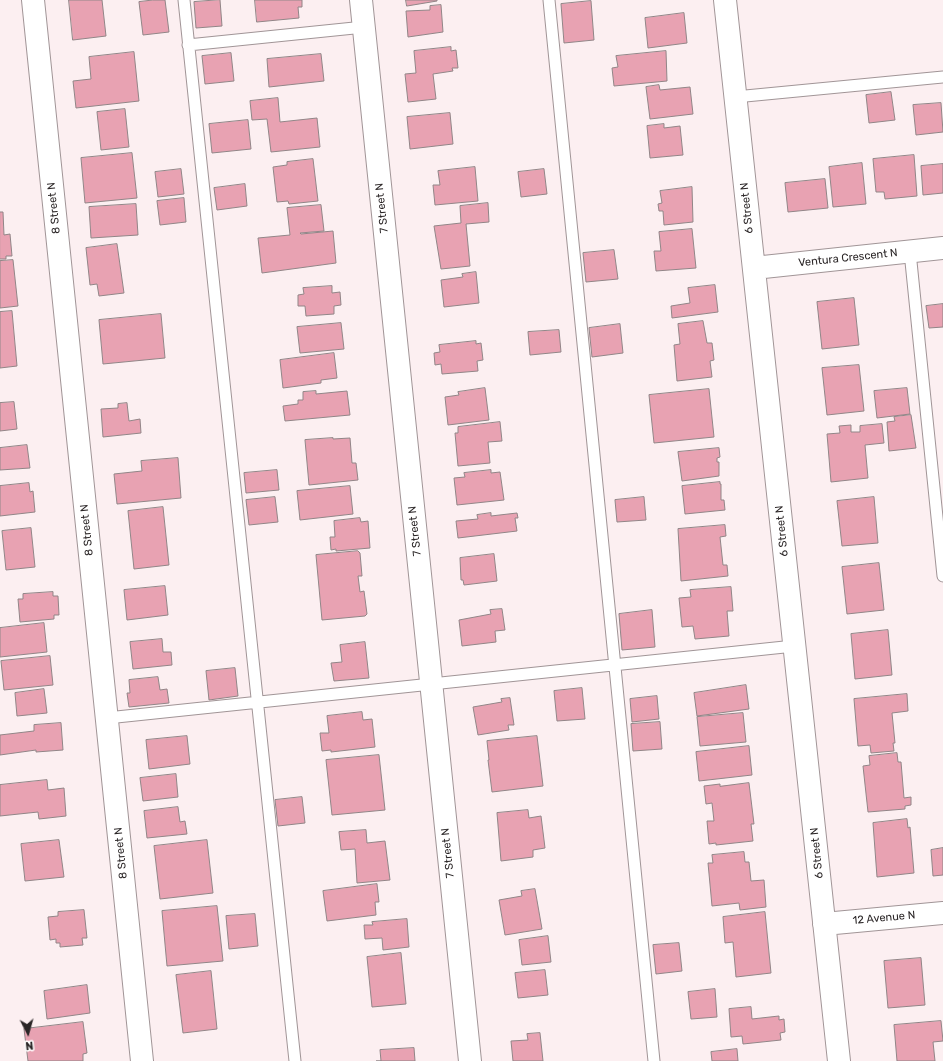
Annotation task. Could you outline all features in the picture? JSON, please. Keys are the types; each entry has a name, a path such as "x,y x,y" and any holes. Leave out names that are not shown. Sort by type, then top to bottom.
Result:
{"street":[{"name":"8 Street N","path":"33,0 142,1061"},
{"name":"7 Street N","path":"361,0 430,684 470,1061"},
{"name":"6 Street N","path":"725,0 839,1061"},
{"name":"Ventura Crescent N","path":"754,268 943,248"},
{"name":"12 Avenue N","path":"824,924 943,913"}],"lane":[{"path":"184,0 295,1061"},
{"path":"549,0 654,1061"},
{"path":"188,45 364,28"},
{"path":"735,97 943,77"},
{"path":"910,252 943,576"},
{"path":"107,718 794,646"}],"building":[{"path":"69,0 102,0 106,36 73,40"},
{"path":"165,0 169,32 143,35 139,2"},
{"path":"220,0 222,26 196,28 194,2"},
{"path":"255,0 302,0 302,7 298,7 299,18 257,22"},
{"path":"406,0 437,0 437,1 407,6"},
{"path":"591,1 594,40 564,43 561,4"},
{"path":"441,5 443,32 408,37 406,11 430,10 430,6"},
{"path":"684,13 687,43 648,48 645,18"},
{"path":"451,47 451,51 456,50 458,68 452,68 453,71 433,74 436,99 408,102 405,74 416,73 414,51"},
{"path":"666,51 667,81 614,86 612,68 618,67 616,56"},
{"path":"134,52 139,101 76,108 73,81 91,79 89,57"},
{"path":"231,53 234,81 205,84 202,56"},
{"path":"321,54 324,81 269,87 267,59"},
{"path":"659,85 660,90 690,87 693,114 650,119 646,87"},
{"path":"891,92 895,120 869,123 866,95"},
{"path":"278,98 280,122 317,118 320,147 271,152 267,119 252,120 250,101"},
{"path":"941,103 943,132 916,135 913,105"},
{"path":"125,109 129,147 101,150 97,112"},
{"path":"450,113 453,144 410,149 407,117"},
{"path":"248,120 251,149 212,153 209,124"},
{"path":"664,124 664,128 680,126 683,155 650,158 647,126"},
{"path":"132,153 137,198 85,203 81,158"},
{"path":"914,155 917,196 885,199 884,192 876,192 873,159"},
{"path":"313,159 318,201 289,204 288,201 277,202 273,167 287,165 287,162"},
{"path":"862,163 866,204 833,207 829,167"},
{"path":"943,164 943,193 923,195 921,166"},
{"path":"475,167 478,201 435,205 433,185 440,185 438,171"},
{"path":"181,169 184,194 158,197 155,172"},
{"path":"544,169 547,194 521,197 518,172"},
{"path":"825,179 828,208 788,212 785,183"},
{"path":"245,184 247,206 217,210 214,188"},
{"path":"692,187 693,222 664,225 663,211 659,211 658,204 662,203 660,191"},
{"path":"184,198 186,222 160,225 157,201"},
{"path":"488,203 489,222 466,224 470,266 441,269 434,226 461,223 460,206"},
{"path":"136,204 138,235 91,238 89,207"},
{"path":"321,205 324,231 300,233 333,231 336,263 262,273 258,238 290,235 287,208"},
{"path":"0,212 3,212 4,235 10,234 12,256 6,256 6,259 0,259"},
{"path":"692,229 696,268 656,271 654,251 661,251 659,232"},
{"path":"117,244 124,293 99,296 97,284 90,285 86,248"},
{"path":"614,250 618,279 586,282 583,253"},
{"path":"13,260 18,306 0,308 0,261"},
{"path":"476,272 479,303 444,307 441,280 463,277 462,274"},
{"path":"715,285 718,312 672,318 671,306 690,303 688,288"},
{"path":"332,286 332,293 340,292 341,305 334,306 334,314 306,316 305,306 298,306 298,295 304,294 303,288"},
{"path":"854,298 859,345 822,349 817,302"},
{"path":"943,304 943,327 929,328 926,306"},
{"path":"12,311 17,366 0,368 0,312"},
{"path":"161,314 165,358 103,364 99,320"},
{"path":"703,321 707,343 712,343 714,360 710,361 712,377 677,381 674,345 680,344 678,324"},
{"path":"341,323 344,349 300,353 297,327"},
{"path":"620,324 623,353 592,357 589,328"},
{"path":"559,330 561,352 530,355 528,332"},
{"path":"476,341 476,344 481,343 483,360 477,361 478,371 442,374 441,364 435,365 434,353 440,352 439,345"},
{"path":"334,353 337,378 321,380 321,383 283,388 280,360"},
{"path":"859,365 864,411 827,415 822,368"},
{"path":"485,388 489,420 448,425 445,397 459,395 458,392"},
{"path":"907,388 910,414 877,418 874,391"},
{"path":"709,389 714,437 654,443 649,395"},
{"path":"316,391 316,394 347,391 350,415 285,421 283,406 298,404 298,400 303,400 303,392"},
{"path":"14,402 17,429 0,431 0,403"},
{"path":"127,403 129,421 140,419 141,433 103,437 101,409 118,408 118,404"},
{"path":"911,415 916,448 889,451 887,422 895,421 894,417"},
{"path":"500,422 502,441 488,442 490,463 458,466 455,433 458,433 458,427"},
{"path":"882,424 884,443 865,445 868,478 831,482 827,434 840,433 839,426 851,425 851,432 860,432 860,426"},
{"path":"350,438 352,463 356,463 358,480 309,485 305,440"},
{"path":"27,445 30,468 0,470 0,448"},
{"path":"719,448 720,457 717,458 717,462 719,462 719,476 682,481 678,452"},
{"path":"178,458 181,498 117,504 114,474 142,471 141,461"},
{"path":"277,470 279,490 246,493 244,473"},
{"path":"491,470 491,473 500,472 504,500 457,505 454,478 465,477 464,473"},
{"path":"720,482 721,500 724,500 725,510 685,514 682,486"},
{"path":"29,483 30,492 33,491 35,512 0,516 0,486"},
{"path":"350,486 353,514 300,520 297,491"},
{"path":"275,497 278,522 249,525 246,500"},
{"path":"644,497 646,520 617,522 615,500"},
{"path":"874,497 878,543 842,546 837,501"},
{"path":"163,507 169,565 134,569 128,511"},
{"path":"491,513 491,516 517,513 518,518 515,518 517,531 458,538 456,521 478,519 477,515"},
{"path":"360,518 361,522 368,521 370,548 336,551 336,549 331,550 330,537 335,537 334,521"},
{"path":"725,525 726,536 720,537 723,565 727,565 728,576 681,581 678,529"},
{"path":"31,528 35,567 6,570 2,531"},
{"path":"358,551 360,553 362,576 358,576 360,592 364,591 367,614 365,616 322,620 316,555"},
{"path":"494,554 497,581 464,585 463,580 461,580 460,558"},
{"path":"879,563 884,610 847,614 842,567"},
{"path":"165,586 168,615 127,620 124,590"},
{"path":"731,587 733,611 727,611 729,636 695,639 693,626 682,627 679,598 691,597 690,590"},
{"path":"53,592 53,596 58,596 59,615 54,615 54,619 20,622 18,599 23,599 23,594"},
{"path":"502,609 505,630 495,631 496,642 462,646 459,620 491,614 490,610"},
{"path":"652,610 655,647 622,650 619,614"},
{"path":"44,623 47,652 0,657 0,628"},
{"path":"888,630 892,675 855,679 851,634"},
{"path":"162,639 163,652 171,652 172,665 133,669 130,642"},
{"path":"365,642 369,678 334,681 331,663 342,662 340,645"},
{"path":"50,656 53,685 4,690 1,661"},
{"path":"235,668 238,696 209,700 206,671"},
{"path":"158,677 160,690 167,689 169,703 129,707 127,693 130,693 129,680"},
{"path":"746,685 749,709 697,716 694,693"},
{"path":"582,688 585,719 557,721 554,691"},
{"path":"44,689 47,713 17,716 15,693"},
{"path":"907,694 908,711 892,713 895,743 893,743 894,751 871,753 870,745 858,746 854,699"},
{"path":"657,696 659,719 632,722 630,699"},
{"path":"510,698 514,725 508,725 509,730 478,735 473,707 502,702 501,699"},
{"path":"362,712 363,720 372,719 375,747 331,752 331,750 322,751 320,733 329,733 327,716"},
{"path":"743,713 746,742 700,746 697,717"},
{"path":"660,722 662,749 633,751 631,724"},
{"path":"61,723 63,750 36,752 36,750 0,755 0,735 34,731 34,725"},
{"path":"187,736 190,764 149,769 146,740"},
{"path":"537,736 543,786 492,792 487,741"},
{"path":"749,746 752,775 699,781 696,752"},
{"path":"897,753 898,762 901,762 904,798 911,797 911,805 905,806 905,809 868,812 863,766 870,765 869,756"},
{"path":"379,755 385,810 332,815 326,760"},
{"path":"176,774 178,797 143,801 140,778"},
{"path":"47,780 48,790 64,788 66,816 39,819 38,812 0,816 0,785"},
{"path":"749,783 754,824 751,824 753,841 716,845 716,843 709,844 707,821 714,821 712,803 706,804 704,786"},
{"path":"302,797 305,823 278,826 275,800"},
{"path":"178,807 180,822 185,821 187,834 147,838 144,811"},
{"path":"528,810 529,818 541,816 545,848 533,850 533,857 501,861 497,813"},
{"path":"907,819 908,828 910,827 914,873 877,877 873,823"},
{"path":"366,830 367,843 385,841 390,880 357,883 355,849 341,850 339,832"},
{"path":"59,840 64,877 25,881 21,844"},
{"path":"207,840 213,893 160,899 154,846"},
{"path":"943,848 943,875 933,876 931,850"},
{"path":"744,852 745,862 749,862 751,881 764,880 766,907 740,910 739,903 712,906 708,863 713,863 712,855"},
{"path":"377,884 379,902 375,902 376,915 327,921 323,891"},
{"path":"535,889 542,929 505,935 499,900 522,896 521,891"},
{"path":"217,906 223,961 167,966 162,911"},
{"path":"84,910 87,938 82,938 83,945 60,947 60,943 56,943 56,939 50,940 48,917 58,916 58,912"},
{"path":"765,912 771,973 736,977 733,942 725,943 723,917"},
{"path":"255,914 258,946 229,949 226,916"},
{"path":"407,919 409,947 383,950 382,938 365,939 364,925 373,925 372,922"},
{"path":"548,936 551,962 522,965 519,940"},
{"path":"679,943 682,971 656,974 653,945"},
{"path":"401,953 406,1004 372,1007 367,957"},
{"path":"921,958 925,1005 888,1008 884,961"},
{"path":"545,970 548,995 518,998 515,973"},
{"path":"211,971 217,1029 183,1033 176,975"},
{"path":"87,985 90,1013 47,1019 44,991"},
{"path":"715,989 717,1017 691,1019 688,992"},
{"path":"751,1007 752,1019 779,1016 779,1020 784,1019 785,1032 780,1033 781,1040 743,1044 742,1036 731,1037 729,1009"},
{"path":"941,1021 943,1041 933,1042 935,1061 897,1061 894,1025"},
{"path":"83,1022 87,1053 83,1054 83,1061 28,1061 24,1029"},
{"path":"540,1033 543,1061 513,1061 511,1041 528,1040 527,1034"},
{"path":"414,1048 415,1061 381,1061 380,1050"},
{"path":"737,1049 738,1061 712,1061 711,1052"}]}
